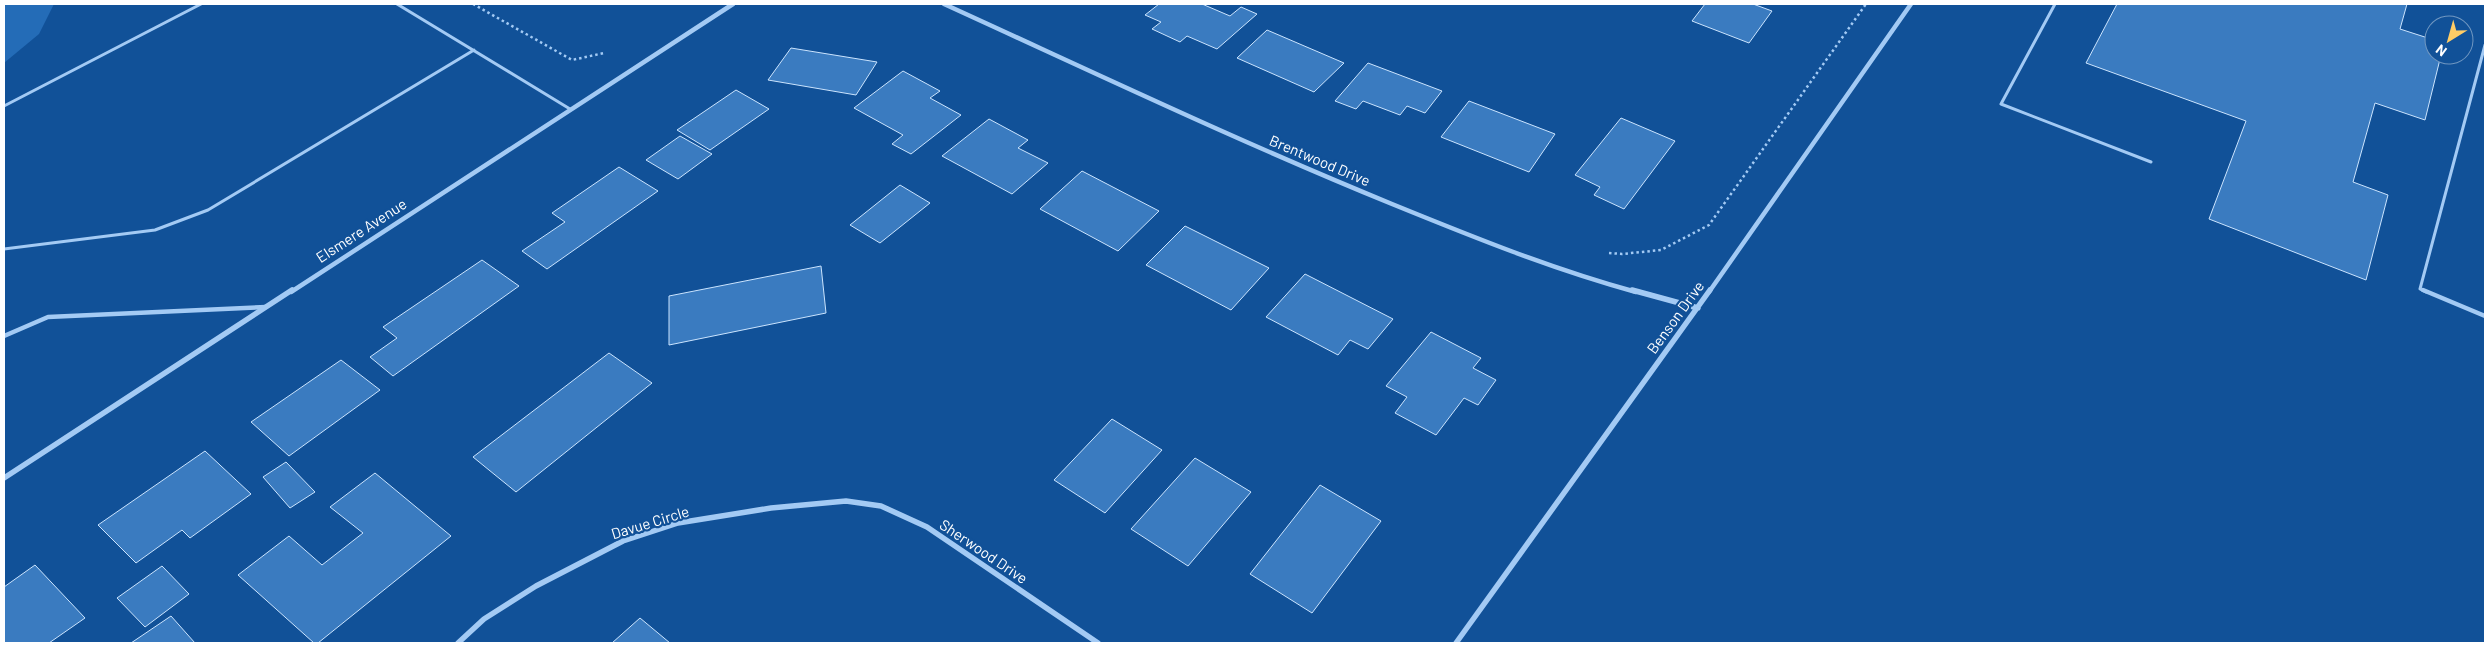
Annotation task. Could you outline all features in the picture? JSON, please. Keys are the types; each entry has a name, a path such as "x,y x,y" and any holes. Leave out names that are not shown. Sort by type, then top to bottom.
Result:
{"street":[{"name":"Elsmere Avenue","path":"4,478 733,4"},
{"name":"Brentwood Drive","path":"944,4 1296,165 1513,253 1581,276 1698,308"},
{"name":"Benson Drive","path":"1456,643 1698,308 1911,4"},
{"name":"Davue Circle","path":"458,643 484,619 528,590 623,540 678,523 771,508 846,501"},
{"name":"Sherwood Drive","path":"846,501 881,506 927,527 1098,643"}],"lane":[{"path":"4,106 201,4"},
{"path":"397,4 570,109"},
{"path":"2055,4 2000,104 2151,162"},
{"path":"2485,45 2420,289 2485,316"},
{"path":"4,249 155,230 208,210 474,50"},
{"path":"4,336 48,317 266,307"}],"path":[{"path":"473,4 572,60 610,52"},
{"path":"1606,253 1622,254 1661,250 1709,225 1866,4"}],"shaded area":[{"path":"4,4 54,4 39,34 4,63"}],"building":[{"path":"1159,4 1202,4 1230,16 1241,7 1257,14 1217,49 1187,36 1180,42 1152,29 1161,22 1145,15"},
{"path":"1705,4 1753,4 1772,11 1749,43 1692,21"},
{"path":"2117,4 2407,4 2400,29 2424,37 2424,65 2439,65 2425,120 2375,103 2353,182 2388,195 2366,280 2209,219 2246,121 2086,63"},
{"path":"1267,30 1344,63 1314,92 1237,58"},
{"path":"791,48 877,62 856,95 768,80"},
{"path":"1368,63 1442,91 1425,113 1407,106 1400,115 1363,101 1356,109 1335,101"},
{"path":"903,71 940,91 930,98 961,115 911,154 892,144 903,135 854,108"},
{"path":"736,90 769,109 710,150 677,130"},
{"path":"1469,101 1555,134 1529,172 1441,137"},
{"path":"1621,118 1675,141 1624,209 1594,195 1600,187 1575,175"},
{"path":"989,119 1028,140 1018,148 1048,163 1012,194 942,156"},
{"path":"680,136 712,154 678,179 646,160"},
{"path":"619,167 658,191 547,269 522,251 565,222 552,213"},
{"path":"1082,171 1159,211 1118,251 1040,209"},
{"path":"900,185 930,203 880,243 850,225"},
{"path":"1185,226 1269,268 1231,310 1146,265"},
{"path":"482,260 519,286 393,376 370,357 397,338 383,327"},
{"path":"821,266 826,313 669,345 669,296"},
{"path":"1305,274 1393,319 1368,349 1350,340 1338,355 1266,317"},
{"path":"1431,332 1481,358 1473,368 1496,380 1478,405 1464,398 1436,435 1395,413 1407,397 1386,386"},
{"path":"609,353 652,383 516,492 473,457"},
{"path":"341,360 380,390 289,456 251,422"},
{"path":"1112,419 1162,450 1105,513 1054,480"},
{"path":"205,451 251,494 190,538 182,530 136,563 98,525"},
{"path":"1195,458 1251,492 1188,566 1131,529"},
{"path":"286,462 315,492 290,508 263,477"},
{"path":"375,473 451,536 318,643 314,643 238,575 289,536 322,565 363,533 330,507"},
{"path":"1320,485 1381,521 1312,613 1250,574"},
{"path":"35,565 85,618 49,643 4,643 4,587"},
{"path":"162,566 189,594 145,627 117,598"},
{"path":"171,616 195,643 131,643"},
{"path":"640,618 670,643 612,643"}]}
